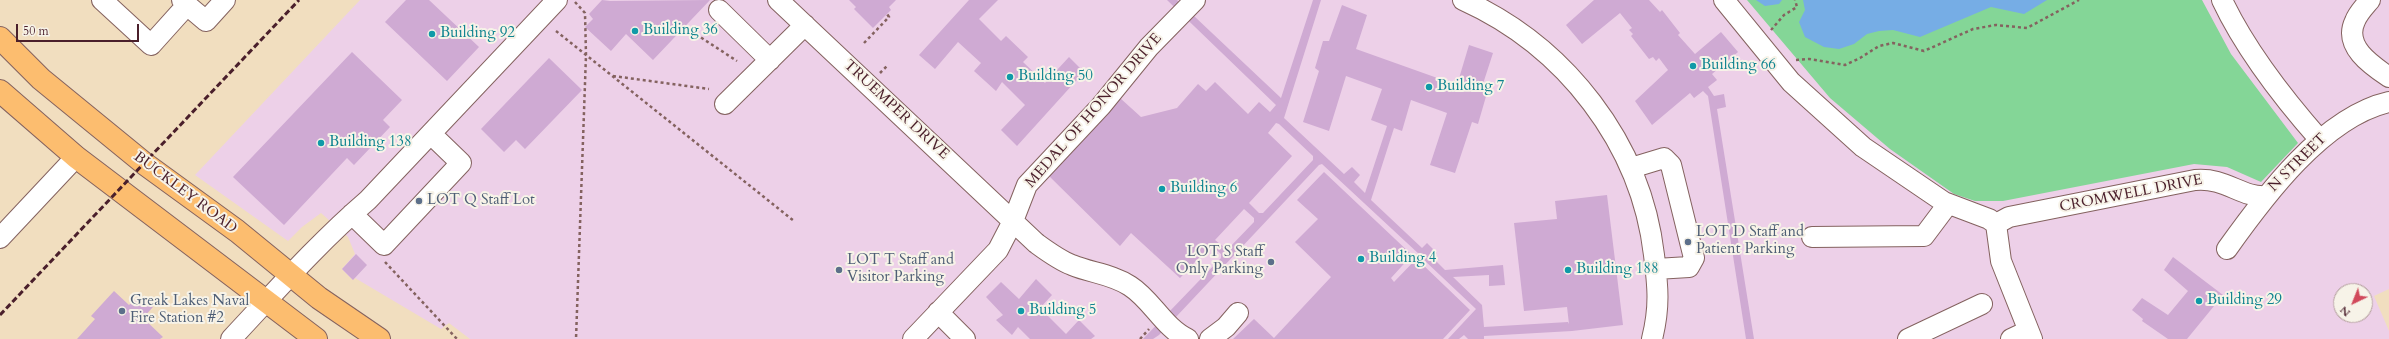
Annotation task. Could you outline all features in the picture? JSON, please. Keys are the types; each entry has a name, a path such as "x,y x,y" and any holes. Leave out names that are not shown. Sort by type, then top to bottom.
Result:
{"highway":[{"name":"BUCKLEY ROAD","path":"0,38 41,79 145,164 237,231 319,298 379,339"},
{"path":"0,91 76,157 267,300 316,339"}],"street":[{"path":"102,0 151,45 185,2 206,21 225,0"},
{"path":"231,339 290,275 368,200 556,0"},
{"name":"TRUEMPER DRIVE","path":"778,0 1036,243 1054,256 1071,265 1110,276 1130,286 1177,334 1188,339"},
{"name":"MEDAL OF HONOR DRIVE","path":"912,339 998,250 1013,221 1026,185 1100,106 1149,47 1195,0"},
{"path":"1463,0 1500,19 1546,53 1598,110 1631,168 1638,182 1647,214 1656,269 1659,297 1652,339"},
{"path":"1724,0 1791,82 1838,127 1863,147 1948,204 1990,220 1996,224 2001,260 2024,336"},
{"path":"2222,0 2242,35 2274,84 2296,113 2320,140"},
{"path":"2370,0 2354,21 2352,36 2361,56 2389,77"},
{"path":"719,10 770,60"},
{"path":"725,104 804,25"},
{"name":"N STREET","path":"2227,249 2266,196 2320,140 2351,117 2377,105 2389,102"},
{"path":"352,214 384,245 461,163 430,134"},
{"path":"0,238 76,157"},
{"path":"1631,168 1664,158 1671,165 1694,258 1689,267 1656,269"},
{"name":"CROMWELL DRIVE","path":"1996,224 2009,217 2195,180 2222,181 2249,193 2266,196"},
{"path":"1812,237 1924,236 1948,204"},
{"path":"1908,339 1982,304"},
{"path":"938,312 965,339"},
{"path":"1210,339 1226,327 1238,313"}],"path":[{"path":"573,0 585,13 586,55 576,339"},
{"path":"1768,34 1784,15 1797,7 1795,0"},
{"path":"1790,59 1845,65 1860,58 1879,46 1893,43 1924,51 1972,29 1996,25 2027,28 2079,0"},
{"path":"864,43 889,17 887,14"},
{"path":"556,31 794,221"},
{"path":"691,31 737,61"},
{"path":"612,76 709,89"},
{"path":"384,261 458,339"}],"shaded area":[{"path":"360,0 2389,0 2389,289 2374,296 2389,331 2389,339 470,339 449,323 441,329 355,278 353,280 342,269 355,254 348,237 321,213 302,227 288,241 195,175"}],"green space":[{"path":"1747,0 2202,0 2231,54 2298,143 2261,182 2227,167 2194,164 2003,201 1975,201 1954,194 1890,149 1830,98"}],"water":[{"path":"1756,0 1782,0 1779,4 1765,6"},
{"path":"1803,0 2047,0 2024,14 1991,7 1920,37 1893,30 1879,31 1867,34 1854,44 1839,49 1824,47 1805,37 1799,22 1805,10"}],"building":[{"name":"Building 92","path":"406,0 429,0 479,47 447,81 385,22"},
{"name":"Building 36","path":"602,0 710,0 653,60 626,34 611,51 585,27 593,19 589,14"},
{"path":"849,0 896,0 889,7 891,10 873,28 854,9 856,7"},
{"name":"Building 50","path":"969,0 998,0 979,19 1001,41 1006,36 1028,57 1023,62 1045,83 1069,57 1084,72 1017,146 1001,130 1025,105 1002,82 996,91 974,71 981,63 958,42 935,69 919,55"},
{"path":"1167,0 1177,0 1281,98 1313,0 1321,0 1284,118 1344,174 1352,167 1360,175 1354,182 1365,193 1387,126 1371,120 1382,89 1346,76 1329,131 1303,122 1319,71 1315,68 1323,41 1329,41 1342,5 1367,15 1356,49 1457,85 1469,45 1493,53 1481,90 1487,93 1478,124 1472,122 1455,173 1430,165 1447,113 1411,100 1402,131 1394,128 1371,200 1422,248 1427,243 1437,253 1433,258 1445,270 1503,265 1505,285 1489,286 1489,275 1453,277 1482,305 1484,327 1568,322 1569,324 1567,307 1524,311 1514,223 1557,219 1555,201 1607,195 1623,325 1572,331 1484,336 1484,339 1468,339 1464,335 1459,339 1448,339 1476,309 1424,260 1421,263 1470,310 1443,339 1233,339 1254,319 1274,338 1331,277 1295,242 1318,219 1297,200 1324,172 1412,255 1391,278 1394,282 1420,255 1322,164 1319,165 1159,335 1153,339 1143,339 1221,258 1221,254 1211,245 1180,278 1131,233 1120,246 1048,175 1120,98 1141,117 1177,108 1198,84 1206,91 1215,82 1248,114 1259,102 1270,112 1276,105","holes":["1276,123 1279,124 1313,156 1313,160 1263,213 1259,213 1249,203 1292,156 1268,133","1244,209 1254,218 1254,222 1229,248 1225,248 1215,240"]},
{"name":"Building 66","path":"1594,0 1649,0 1660,12 1662,10 1680,33 1678,35 1695,54 1721,32 1738,52 1712,74 1717,80 1708,87 1714,96 1724,94 1726,107 1717,109 1754,339 1746,339 1708,96 1703,91 1694,98 1690,93 1652,125 1635,101 1668,70 1659,58 1656,61 1653,57 1649,59 1631,36 1633,34 1629,30 1632,28 1620,13 1582,44 1566,25"},
{"name":"Building 138","path":"352,52 402,100 383,120 390,127 354,165 347,158 284,225 233,177"},
{"path":"549,58 582,90 525,149 516,140 504,152 481,129"},
{"path":"356,254 367,265 353,280 342,269"},
{"name":"Building 29","path":"2173,257 2223,295 2187,339 2168,339 2142,321 2143,319 2132,310 2142,298 2168,315 2188,291 2164,270"},
{"name":"Building 5","path":"1036,279 1052,295 1040,308 1066,334 1079,320 1095,336 1091,339 1030,339 1018,327 1012,335 996,320 1003,315 986,297 1001,282 1019,299"},
{"name":"Greak Lakes Naval Fire Station #2","path":"114,291 129,305 140,294 153,307 143,318 163,337 160,339 77,339 95,319 91,316"}],"railway":[{"path":"0,315 299,0"}],"place":[{"name":"Building 36","path":"635,31"},
{"name":"Building 92","path":"432,34"},
{"name":"Building 66","path":"1693,66"},
{"name":"Building 50","path":"1010,77"},
{"name":"Building 7","path":"1429,87"},
{"name":"Building 138","path":"321,143"},
{"name":"Building 6","path":"1162,189"},
{"name":"LOT Q Staff Lot","path":"419,201"},
{"name":"LOT D Staff and Patient Parking","path":"1688,242"},
{"name":"Building 4","path":"1361,259"},
{"name":"LOT S Staff Only Parking","path":"1271,262"},
{"name":"LOT T Staff and Visitor Parking","path":"839,270"},
{"name":"Building 188","path":"1568,270"},
{"name":"Building 29","path":"2199,301"},
{"name":"Greak Lakes Naval Fire Station #2","path":"122,311"},
{"name":"Building 5","path":"1021,311"}]}
